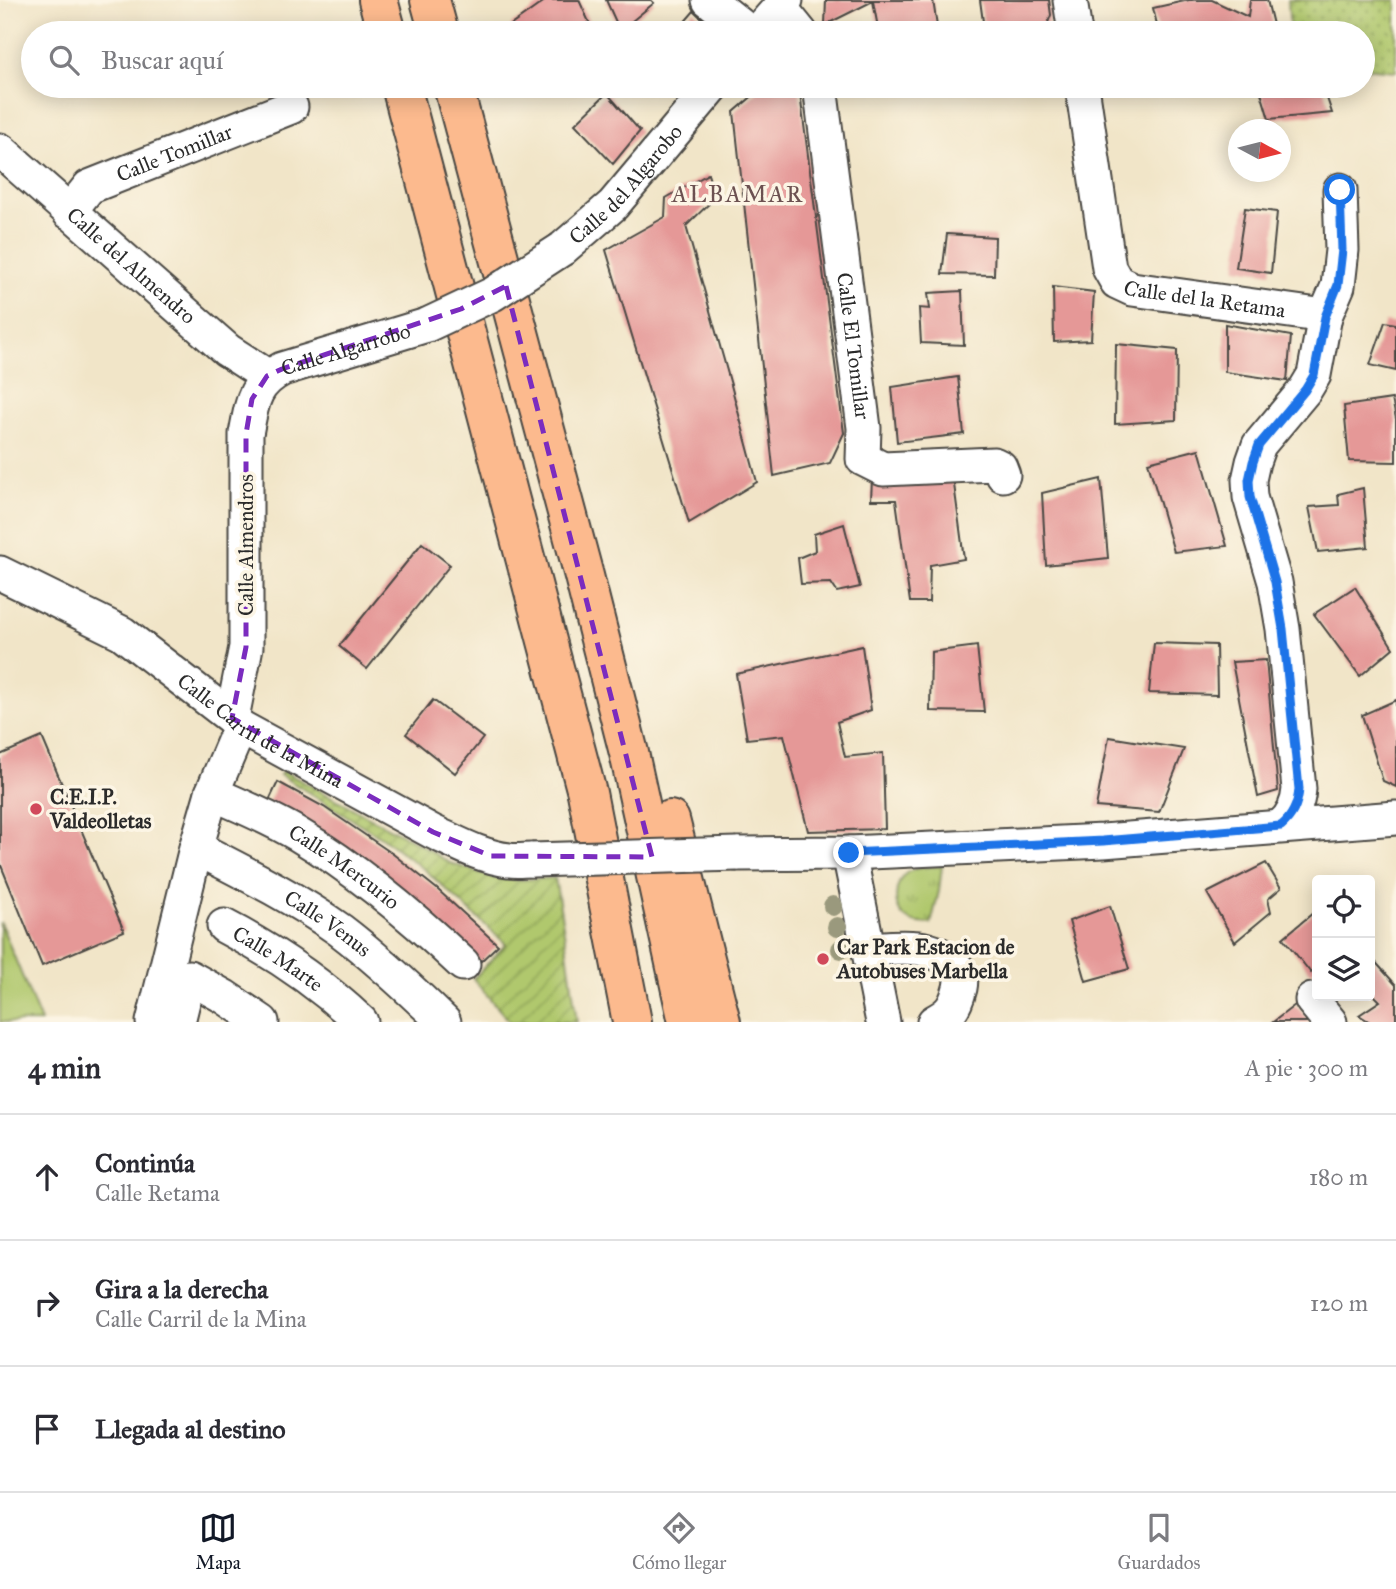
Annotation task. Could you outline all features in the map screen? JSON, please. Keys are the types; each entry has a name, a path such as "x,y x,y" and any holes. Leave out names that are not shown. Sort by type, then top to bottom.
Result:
{"highway":[{"path":"378,0 384,21"},
{"path":"430,0 436,21"},
{"path":"404,98 587,793 632,1022"},
{"path":"456,98 629,753 688,1022"},
{"path":"629,753 669,816 721,1022"}],"street":[{"path":"709,0 735,21"},
{"path":"1070,0 1073,21"},
{"path":"767,21 783,3 794,21"},
{"name":"Calle del Algarobo","path":"427,325 493,294 562,249 613,205 703,98"},
{"name":"Calle El Tomillar","path":"822,98 864,428 863,459 883,469 994,464 1000,467 1003,475"},
{"name":"Calle del la Retama","path":"1084,98 1109,268 1117,282 1132,289 1325,317"},
{"name":"Calle Tomillar","path":"69,212 89,187 291,107"},
{"name":"Calle del Almendro","path":"0,150 226,350 268,376"},
{"path":"1281,826 1289,819 1298,802 1299,789 1283,629 1275,582 1250,497 1249,480 1259,445 1305,390 1314,375 1325,317 1340,274 1340,190"},
{"name":"Calle Algarrobo","path":"268,376 282,369 427,325"},
{"name":"Calle Almendros","path":"153,1022 196,848 236,722 246,648 246,434 253,399 268,376"},
{"name":"Calle Carril de la Mina","path":"0,572 122,633 236,722 463,846 500,858 532,860 849,853"},
{"name":"Calle Mercurio","path":"212,793 264,816 333,857 394,902 463,964"},
{"path":"883,1022 849,853 1103,841 1396,818"},
{"name":"Calle Venus","path":"196,848 259,880 341,931 444,1022"},
{"name":"Calle Marte","path":"224,926 257,943 319,985 361,1022"},
{"path":"869,949 913,947 929,950 944,956 957,967 962,978 957,997 948,1014 934,1022"},
{"path":"178,1022 189,977 262,1022"}],"highlighted area":[{"path":"506,286 652,857 491,856 433,832 232,718 246,647 246,434 252,399 267,376 282,369 461,309"}],"green space":[{"path":"1288,0 1396,0 1396,71 1375,69 1375,21 1289,21"},
{"path":"283,771 450,863 495,878 555,878 577,1022 510,1022 473,979 506,944 425,870 381,837 280,775"},
{"path":"942,866 931,924 914,922 903,916 896,896 903,876 916,869"},
{"path":"0,922 41,1022 0,1022"}],"building":[{"path":"546,0 579,0 589,21 517,21"},
{"path":"606,0 651,0 654,3 632,21 615,21"},
{"path":"826,0 933,0 936,21 877,21 873,1 833,21 825,21"},
{"path":"980,0 1049,0 1051,15 1049,21 983,21"},
{"path":"1189,0 1212,0 1248,17 1250,0 1267,0 1272,21 1156,21 1153,8"},
{"path":"694,11 704,21 685,21"},
{"path":"602,98 611,98 640,131 613,164 575,124"},
{"path":"750,98 801,98 844,433 830,463 774,476 734,112"},
{"path":"1263,98 1327,98 1332,113 1269,119"},
{"path":"708,174 715,198 686,226 757,482 689,523 606,250 665,217 666,198"},
{"path":"1245,208 1277,212 1271,273 1236,268"},
{"path":"947,234 995,237 994,275 942,274"},
{"path":"1053,287 1094,292 1091,340 1054,342"},
{"path":"962,291 964,345 921,343 919,308 930,309 928,293"},
{"path":"1385,322 1396,324 1396,371 1370,365"},
{"path":"1225,324 1291,336 1287,381 1225,372"},
{"path":"1116,344 1177,350 1176,420 1115,424"},
{"path":"958,377 964,434 897,442 892,387"},
{"path":"1392,399 1396,419 1396,462 1349,461 1344,406"},
{"path":"1199,449 1227,546 1174,552 1148,462"},
{"path":"953,477 964,559 930,565 929,602 910,602 896,500 871,500 872,479"},
{"path":"1101,479 1108,558 1046,565 1042,493"},
{"path":"1363,488 1368,547 1318,552 1309,507 1339,505 1338,494"},
{"path":"844,524 860,587 837,592 831,583 801,584 798,558 815,551 814,534"},
{"path":"422,543 450,565 367,669 339,646"},
{"path":"1355,587 1393,648 1360,676 1314,614"},
{"path":"1154,643 1216,645 1217,695 1149,693"},
{"path":"862,646 871,710 837,722 845,757 883,753 885,829 808,831 784,735 747,739 736,674"},
{"path":"977,646 984,712 930,711 931,652"},
{"path":"1266,660 1278,791 1258,797 1232,662"},
{"path":"433,700 483,738 455,773 406,734"},
{"path":"1396,700 1396,787 1383,781 1362,715"},
{"name":"C.E.I.P. Valdeolletas","path":"42,737 124,931 42,966 0,863 0,755"},
{"path":"1109,737 1184,749 1159,812 1096,807"},
{"path":"278,782 324,807 393,854 437,889 498,945 480,962 461,944 267,805"},
{"path":"1266,863 1281,888 1268,899 1271,912 1235,942 1207,893"},
{"path":"1110,906 1129,969 1086,981 1069,921"},
{"path":"1312,914 1311,973 1283,938"},
{"path":"1375,962 1396,985 1396,1022 1370,1022 1359,1015 1380,1001 1375,996"},
{"path":"1295,1005 1311,1022 1273,1022"}],"place":[{"name":"C.E.I.P. Valdeolletas","path":"36,809"},
{"name":"Car Park Estacion de Autobuses Marbella","path":"823,959"}],"district":[{"name":"ALBAMAR","path":"738,194"}],"route":[{"path":"849,853 1103,841 1281,826 1289,819 1298,802 1299,789 1283,629 1275,582 1250,497 1249,480 1259,445 1305,390 1314,375 1325,317 1338,285 1342,250 1340,190"}]}
